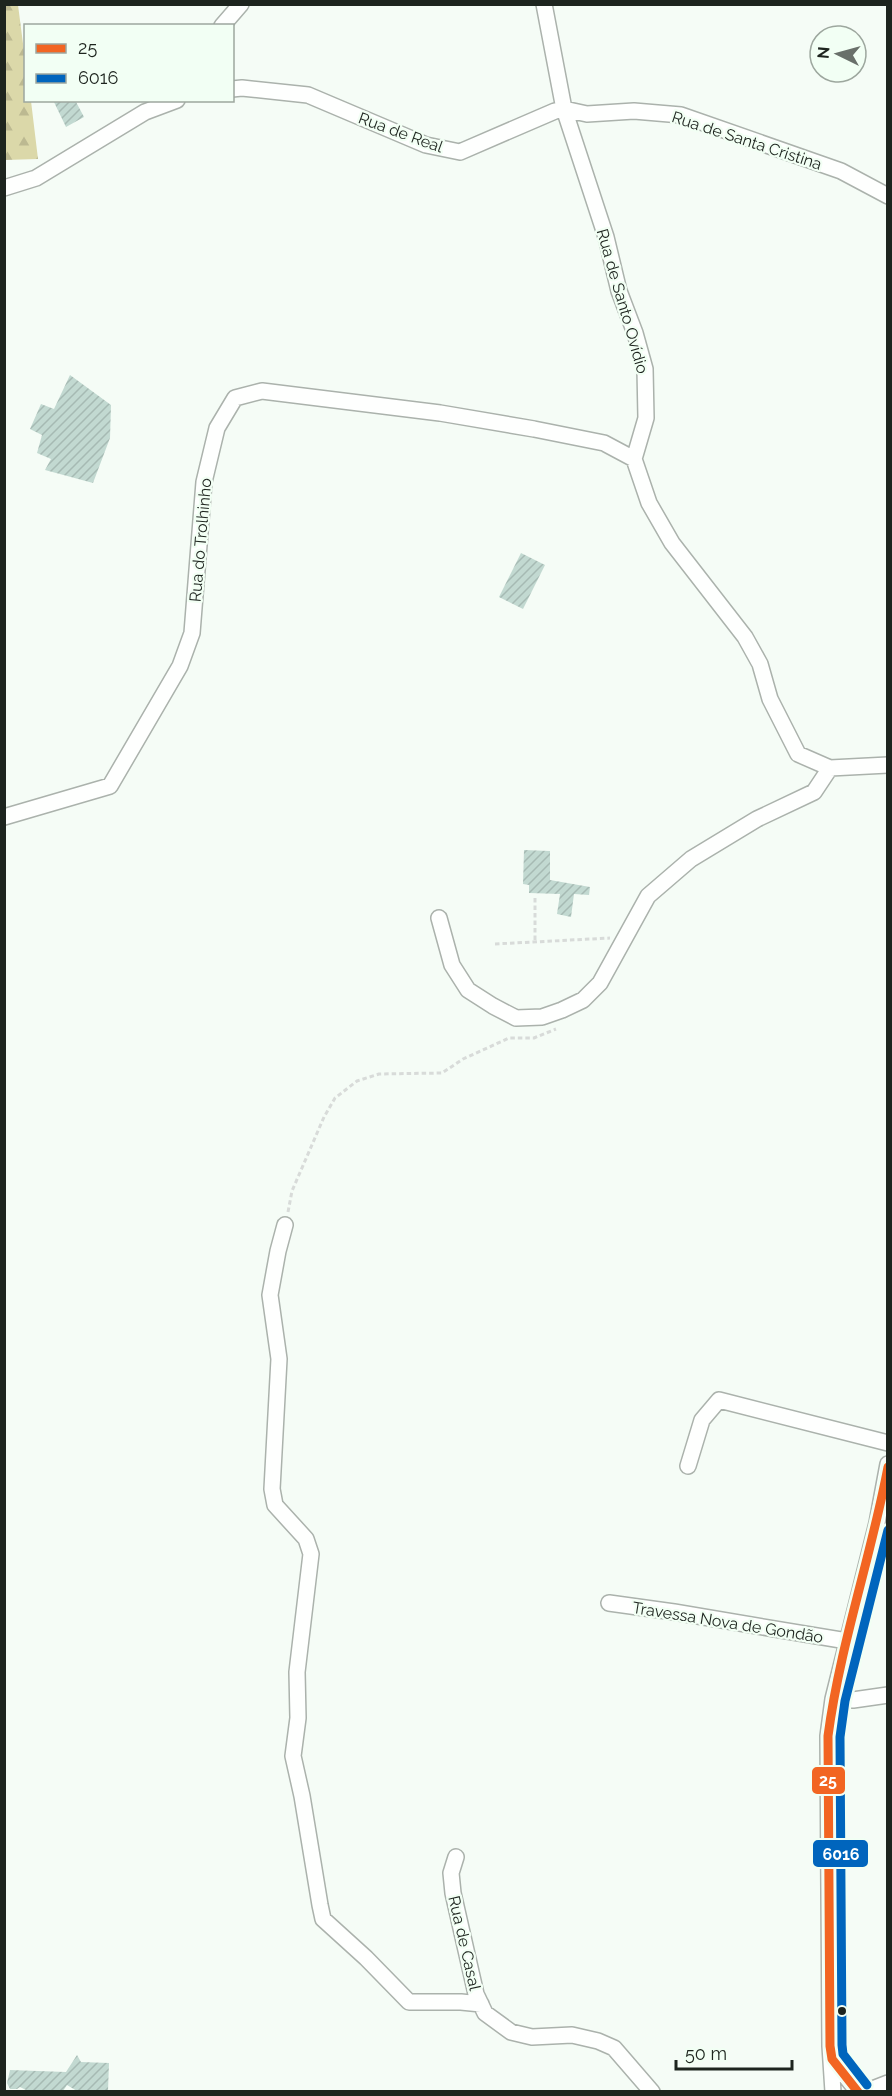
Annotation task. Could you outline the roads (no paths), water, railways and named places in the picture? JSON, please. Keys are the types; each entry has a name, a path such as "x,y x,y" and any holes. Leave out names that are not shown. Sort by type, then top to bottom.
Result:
{"street":[{"path":"224,24 241,4"},
{"name":"Rua de Santo Ovídio","path":"544,4 564,109 606,237 619,291 635,333 645,369 646,418 634,459"},
{"name":"Rua de Real","path":"234,89 308,95 426,145 459,152 564,109"},
{"path":"4,188 36,178 145,112 172,102"},
{"name":"Rua de Santa Cristina","path":"564,109 587,114 634,111 681,115 841,171 888,196"},
{"name":"Rua do Trolhinho","path":"4,817 110,786 180,666 192,633 204,482 217,428 235,398 262,391 440,413 604,443 634,459"},
{"path":"634,459 649,503 672,543 745,637 760,664 770,699 798,754 830,768 888,765"},
{"path":"439,918 452,965 468,990 516,1018 542,1017 562,1010 583,1000 600,983 648,896 691,859 757,819 814,792 830,768"},
{"path":"285,1225 270,1295 279,1359 272,1489 275,1505 306,1539 311,1554 297,1672 298,1718 294,1756 323,1919 409,2002 461,2001 481,2004"},
{"path":"688,1466 702,1420 719,1400 888,1443"},
{"path":"833,2091 830,2046 828,1736 833,1699 877,1523 888,1464"},
{"name":"Travessa Nova de Gondão","path":"609,1603 847,1641"},
{"path":"833,1699 853,1700 888,1695"},
{"name":"Rua de Casal","path":"456,1857 452,1873 453,1893 476,1994 485,2013 512,2031 532,2037 572,2035 598,2041 614,2048 652,2091"},
{"path":"832,2059 858,2091"},
{"path":"865,2091 888,2083"}]}
